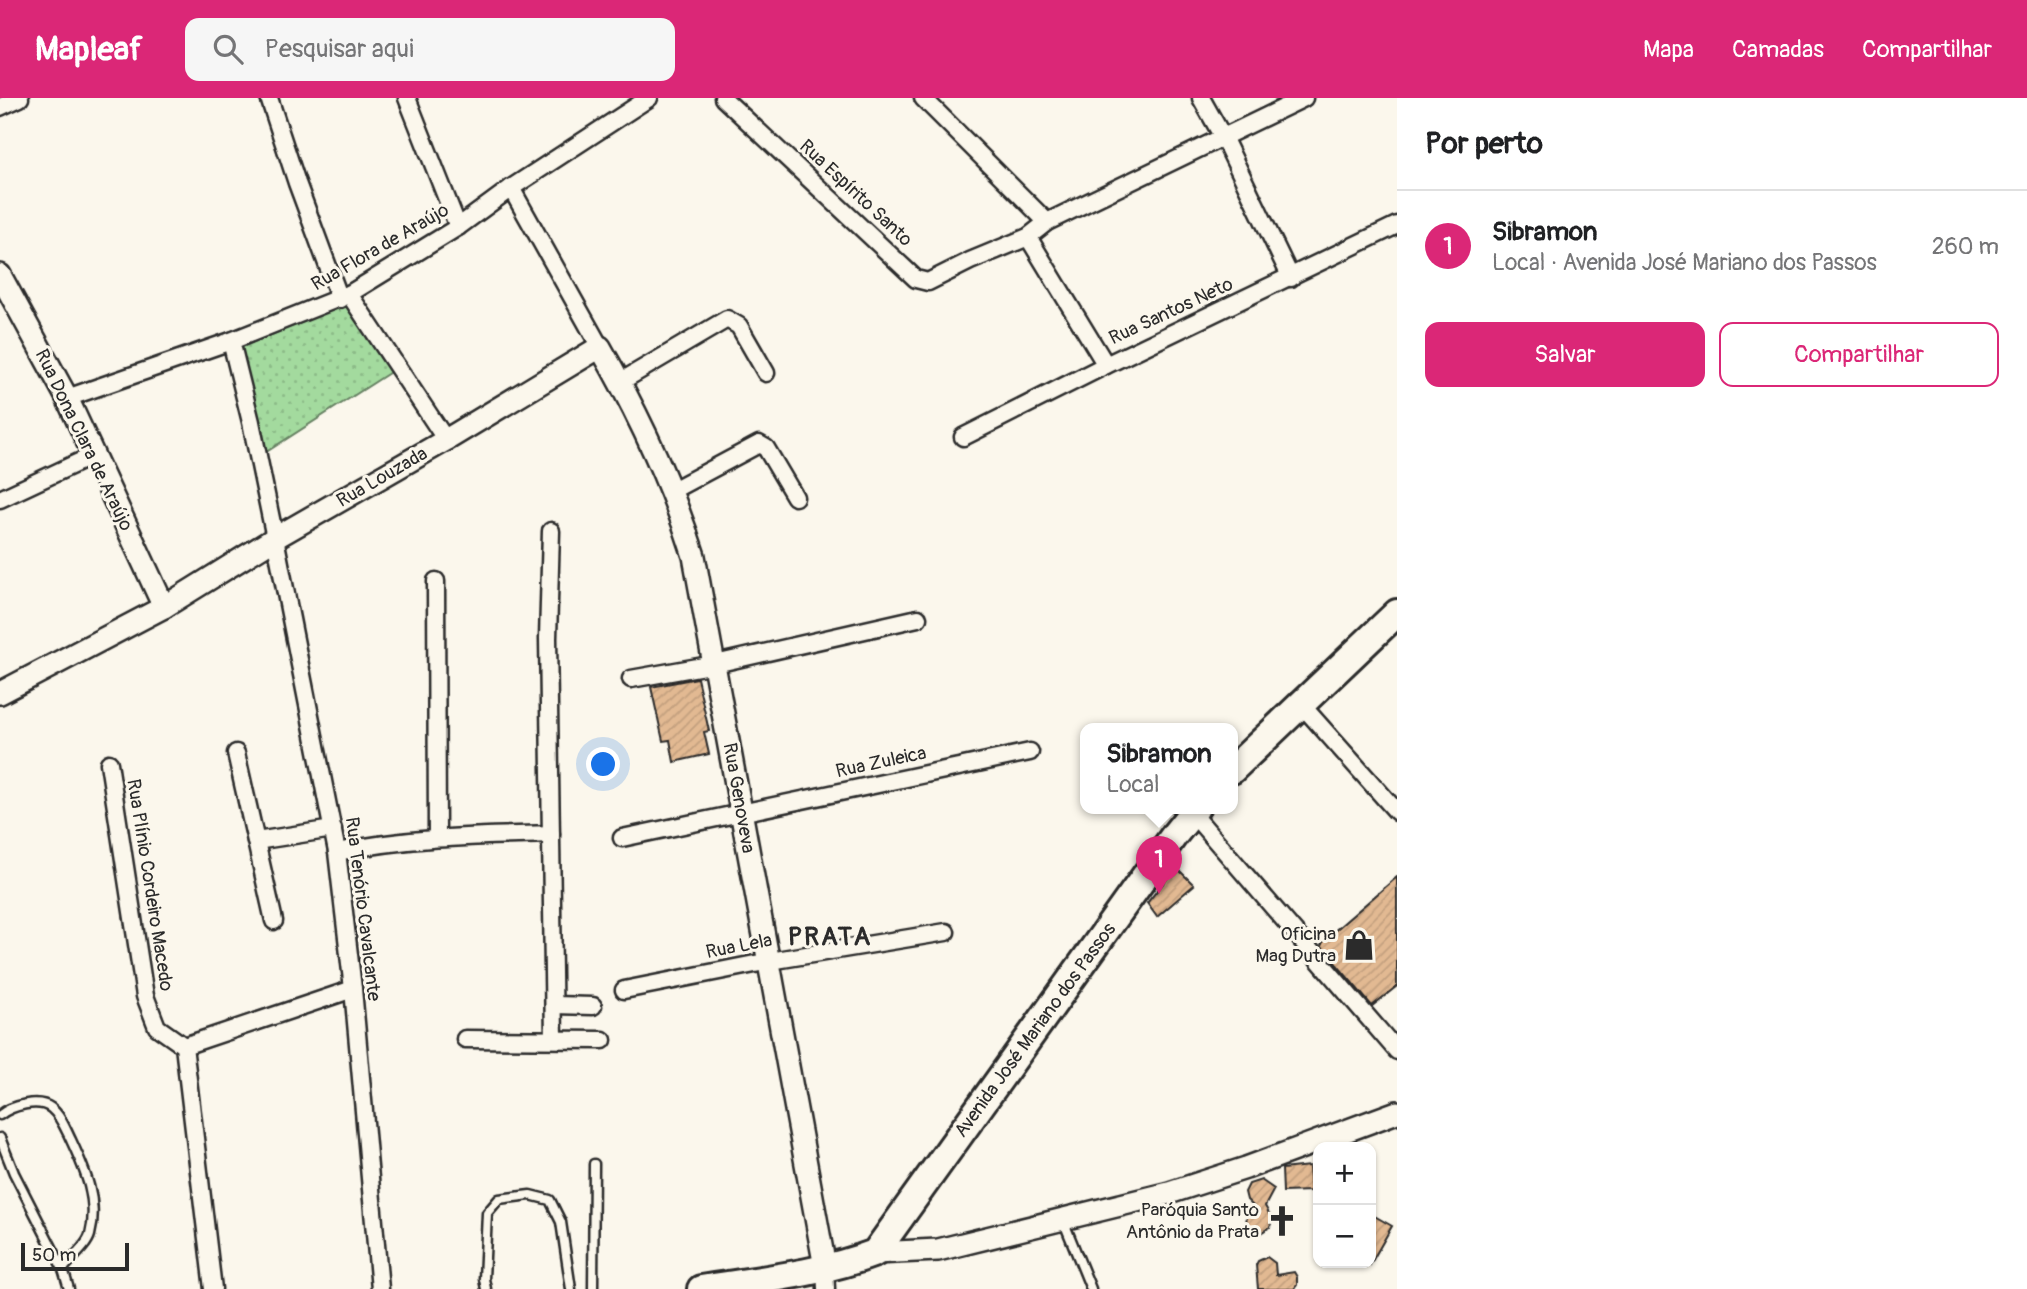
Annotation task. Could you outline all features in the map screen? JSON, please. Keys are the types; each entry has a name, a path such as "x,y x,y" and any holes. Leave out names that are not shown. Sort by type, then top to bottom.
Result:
{"main road":[{"path":"1238,765 1397,613"},
{"name":"Avenida José Mariano dos Passos","path":"875,1253 1192,814"},
{"path":"701,1289 825,1278 852,1262 875,1253"}],"street":[{"path":"0,107 20,98"},
{"path":"269,98 297,183 345,296 446,440"},
{"path":"407,98 458,227"},
{"name":"Rua Flora de Araújo","path":"67,398 231,341 345,296 458,227 511,188 649,98"},
{"name":"Rua Espírito Santo","path":"723,98 922,282 933,281 970,261 1028,237 1048,222 1304,98"},
{"path":"923,98 1048,222"},
{"path":"1201,98 1224,138 1291,278"},
{"path":"511,188 600,346"},
{"name":"Rua Santos Neto","path":"963,437 1397,225"},
{"path":"1028,237 1106,365"},
{"name":"Rua Dona Clara de Araújo","path":"0,275 67,398 164,607"},
{"path":"620,382 727,319 739,327 766,373"},
{"name":"Rua Tenório Cavalcante","path":"231,341 251,422 337,852 353,989 380,1289"},
{"name":"Rua Genoveva","path":"600,346 620,382 671,491 694,556 770,961 825,1278"},
{"name":"Rua Louzada","path":"0,693 164,607 275,538 446,440 600,346"},
{"path":"671,491 759,444 766,448 795,497"},
{"path":"0,499 94,455"},
{"path":"551,531 548,638 554,1039"},
{"path":"436,581 437,838"},
{"path":"631,680 918,618"},
{"path":"1300,703 1397,812"},
{"name":"Rua Zuleica","path":"622,838 1030,752"},
{"path":"236,753 274,922"},
{"name":"Rua Plínio Cordeiro Macedo","path":"109,763 149,1011 157,1027 184,1046"},
{"path":"1197,814 1397,1051"},
{"path":"256,841 333,829"},
{"path":"337,852 378,844 437,838 551,834"},
{"name":"Rua Lela","path":"624,990 770,961 946,932"},
{"path":"213,1289 184,1046 353,989"},
{"path":"554,1005 593,1006"},
{"path":"465,1039 603,1040"},
{"path":"875,1253 938,1250 1169,1193 1246,1168 1397,1112"}],"lane":[{"path":"0,1115 8,1108 35,1104 50,1107 62,1121 88,1177 93,1208 90,1237 63,1269"},
{"path":"0,1138 14,1173 63,1269 69,1289"},
{"path":"593,1289 594,1164"},
{"path":"486,1289 486,1213 499,1199 530,1195 550,1200 561,1222 571,1289"},
{"path":"1063,1220 1091,1289"}],"green space":[{"path":"346,304 392,371 263,454 242,347"}],"building":[{"path":"697,678 709,731 704,732 709,754 674,762 670,740 663,741 651,687"},
{"path":"1176,867 1194,885 1157,917 1147,903"},
{"name":"Oficina Mag Dutra","path":"1397,877 1397,986 1372,1006 1321,946 1324,940"},
{"path":"1309,1166 1311,1191 1283,1192 1282,1169"},
{"path":"1261,1180 1274,1189 1265,1206 1272,1219 1270,1227 1259,1234 1250,1231 1246,1224 1247,1215 1253,1206 1247,1200 1245,1192 1249,1184"},
{"path":"1376,1217 1392,1226 1376,1254"},
{"path":"1267,1257 1275,1263 1276,1275 1294,1272 1297,1285 1294,1289 1258,1289 1256,1265"}],"place":[{"name":"Sibramon","path":"1159,894"},
{"name":"Oficina Mag Dutra","path":"1359,945"},
{"name":"Paróquia Santo Antônio da Prata","path":"1282,1221"}],"district":[{"name":"PRATA","path":"830,937"}]}
